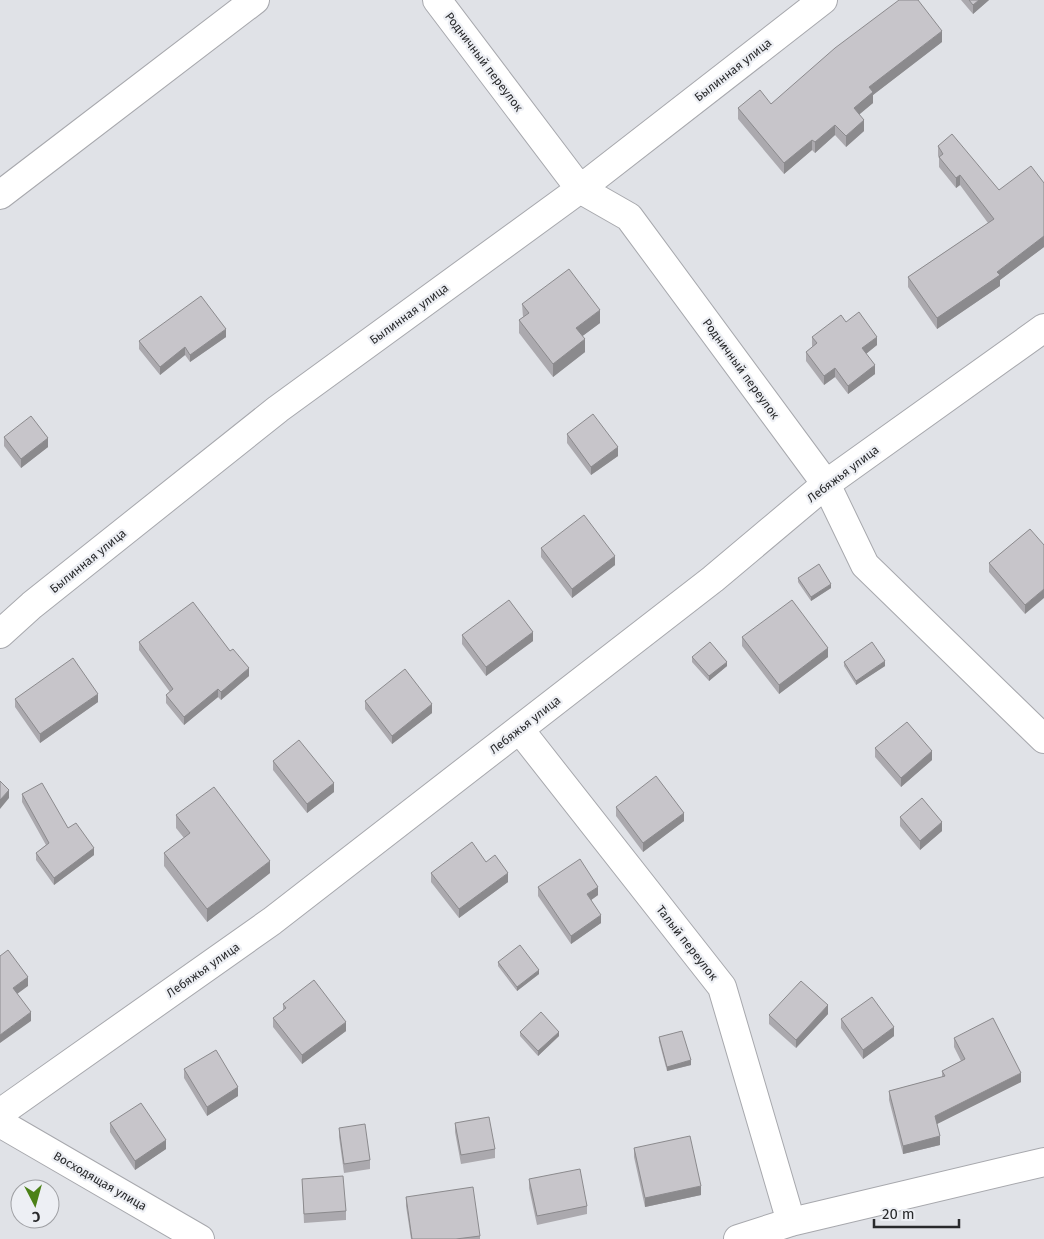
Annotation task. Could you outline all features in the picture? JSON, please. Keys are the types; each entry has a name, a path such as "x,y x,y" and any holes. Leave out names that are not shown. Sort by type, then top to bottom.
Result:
{"street":[{"path":"0,195 255,0"},
{"name":"Родничный переулок","path":"437,0 580,189 629,217 826,484 866,565 1044,739"},
{"name":"Былинная улица","path":"0,634 32,605 278,409 580,189 823,0"},
{"name":"Лебяжья улица","path":"0,1113 272,921 713,579 826,484 1044,328"},
{"name":"Талый переулок","path":"520,730 722,987 791,1222"},
{"name":"Восходящая улица","path":"0,1123 200,1239"},
{"path":"738,1239 791,1222 1044,1162"}],"building":[{"path":"899,0 918,0 942,31 869,87 873,92 854,108 864,120 846,136 835,125 815,142 812,140 784,163 738,108 760,90 771,104 835,48"},
{"path":"969,0 979,0 973,5"},
{"path":"952,134 999,190 1031,166 1044,183 1044,236 997,272 1000,275 937,318 908,277 994,219 960,175 956,178 939,157 943,154 938,146"},
{"path":"569,269 600,310 576,328 585,339 553,364 519,320 529,313 522,304"},
{"path":"201,296 226,329 190,355 185,347 160,367 139,341"},
{"path":"859,312 877,337 862,348 875,365 848,386 835,368 824,376 806,352 817,343 812,337 841,315 846,322"},
{"path":"593,414 618,447 591,467 567,434"},
{"path":"31,416 48,438 21,459 4,437"},
{"path":"584,515 615,556 572,589 541,548"},
{"path":"1030,529 1044,545 1044,589 1025,605 989,563"},
{"path":"819,564 831,584 811,597 798,578"},
{"path":"509,600 533,632 486,667 462,635"},
{"path":"792,600 828,648 779,685 742,637"},
{"path":"193,602 230,651 233,649 249,668 221,692 218,689 184,717 166,695 173,689 139,642"},
{"path":"710,642 727,662 709,676 692,657"},
{"path":"872,642 885,661 856,681 844,662"},
{"path":"73,658 98,694 40,734 15,699"},
{"path":"405,669 432,704 392,736 365,701"},
{"path":"907,722 932,751 901,778 875,748"},
{"path":"299,740 334,783 307,804 273,761"},
{"path":"656,776 684,813 643,843 616,807"},
{"path":"0,781 9,790 0,800"},
{"path":"42,783 68,828 76,823 94,848 54,878 36,853 49,843 22,794"},
{"path":"214,787 270,861 207,909 164,853 190,833 176,815"},
{"path":"922,798 942,822 920,841 900,817"},
{"path":"472,842 486,862 495,855 508,873 459,909 431,873"},
{"path":"580,859 598,887 587,894 601,915 571,936 538,887"},
{"path":"520,945 539,970 517,987 498,962"},
{"path":"8,950 28,977 13,988 31,1012 0,1035 0,956"},
{"path":"314,980 346,1022 302,1055 273,1018 286,1008 283,1004"},
{"path":"801,981 828,1005 796,1040 769,1015"},
{"path":"872,997 894,1027 863,1050 841,1019"},
{"path":"541,1012 559,1032 538,1051 520,1032"},
{"path":"993,1018 1021,1073 935,1116 940,1136 903,1146 889,1091 945,1076 942,1071 965,1059 954,1038"},
{"path":"682,1031 691,1060 667,1067 659,1037"},
{"path":"216,1050 238,1087 207,1107 184,1069"},
{"path":"141,1103 166,1140 135,1161 110,1123"},
{"path":"489,1117 495,1149 461,1155 455,1123"},
{"path":"365,1124 370,1160 344,1164 339,1128"},
{"path":"690,1136 701,1186 645,1198 634,1148"},
{"path":"580,1169 587,1206 537,1216 529,1179"},
{"path":"343,1176 346,1211 304,1214 302,1179"},
{"path":"473,1187 480,1236 456,1239 412,1239 406,1197"}]}
